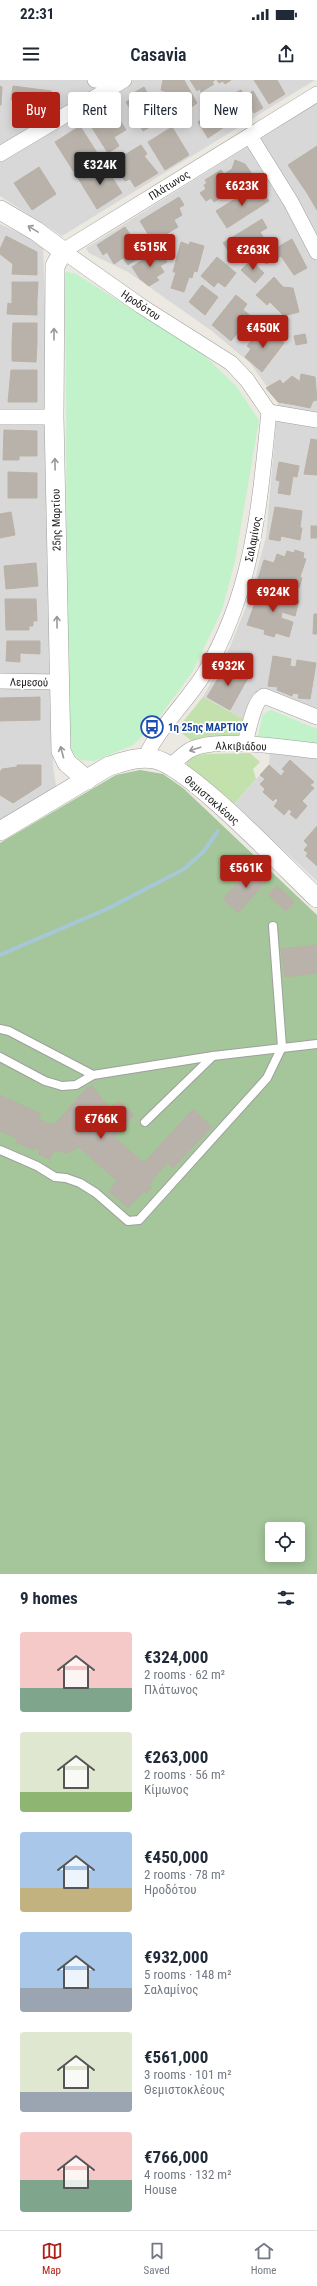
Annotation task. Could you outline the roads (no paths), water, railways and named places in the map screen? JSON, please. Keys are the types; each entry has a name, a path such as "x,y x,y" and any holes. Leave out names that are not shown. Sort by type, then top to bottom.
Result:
{"street":[{"path":"95,80 122,82"},
{"path":"0,154 122,82"},
{"name":"Πλάτωνος","path":"63,251 317,94"},
{"path":"250,136 291,202 317,252"},
{"name":"Ηροδότου","path":"0,210 36,231 141,306 231,363 247,380 269,412"},
{"name":"25ης Μαρτίου","path":"63,251 55,266 54,418 58,682 61,751 67,763 87,780"},
{"path":"269,412 317,420"},
{"name":"Σαλαμίνος","path":"144,758 153,743 204,674 228,628 239,601 258,515 269,412"},
{"path":"0,417 54,418"},
{"name":"Λεμεσού","path":"0,681 58,682"},
{"path":"245,744 255,710 261,698 268,697 317,717"},
{"name":"Αλκιβιάδου","path":"171,766 184,754 198,748 245,744 317,751"},
{"name":"Θεμιστοκλέους","path":"0,831 109,766 144,758 155,759 171,766 200,788 245,828 317,898"}],"lane":[{"path":"0,1150 36,1166 55,1177 66,1178 80,1183 96,1193 128,1221 139,1220 267,1078 282,1047 273,926"},
{"path":"0,1029 9,1031 93,1075"},
{"path":"0,1057 45,1081 62,1086 76,1085 93,1075 213,1056 317,1044"},
{"path":"145,1122 213,1056"}],"waterway":[{"path":"0,955 107,909 184,869 204,851 218,831"}],"place":[{"name":"1η 25ης ΜΑΡΤΙΟΥ","path":"152,727"}]}
